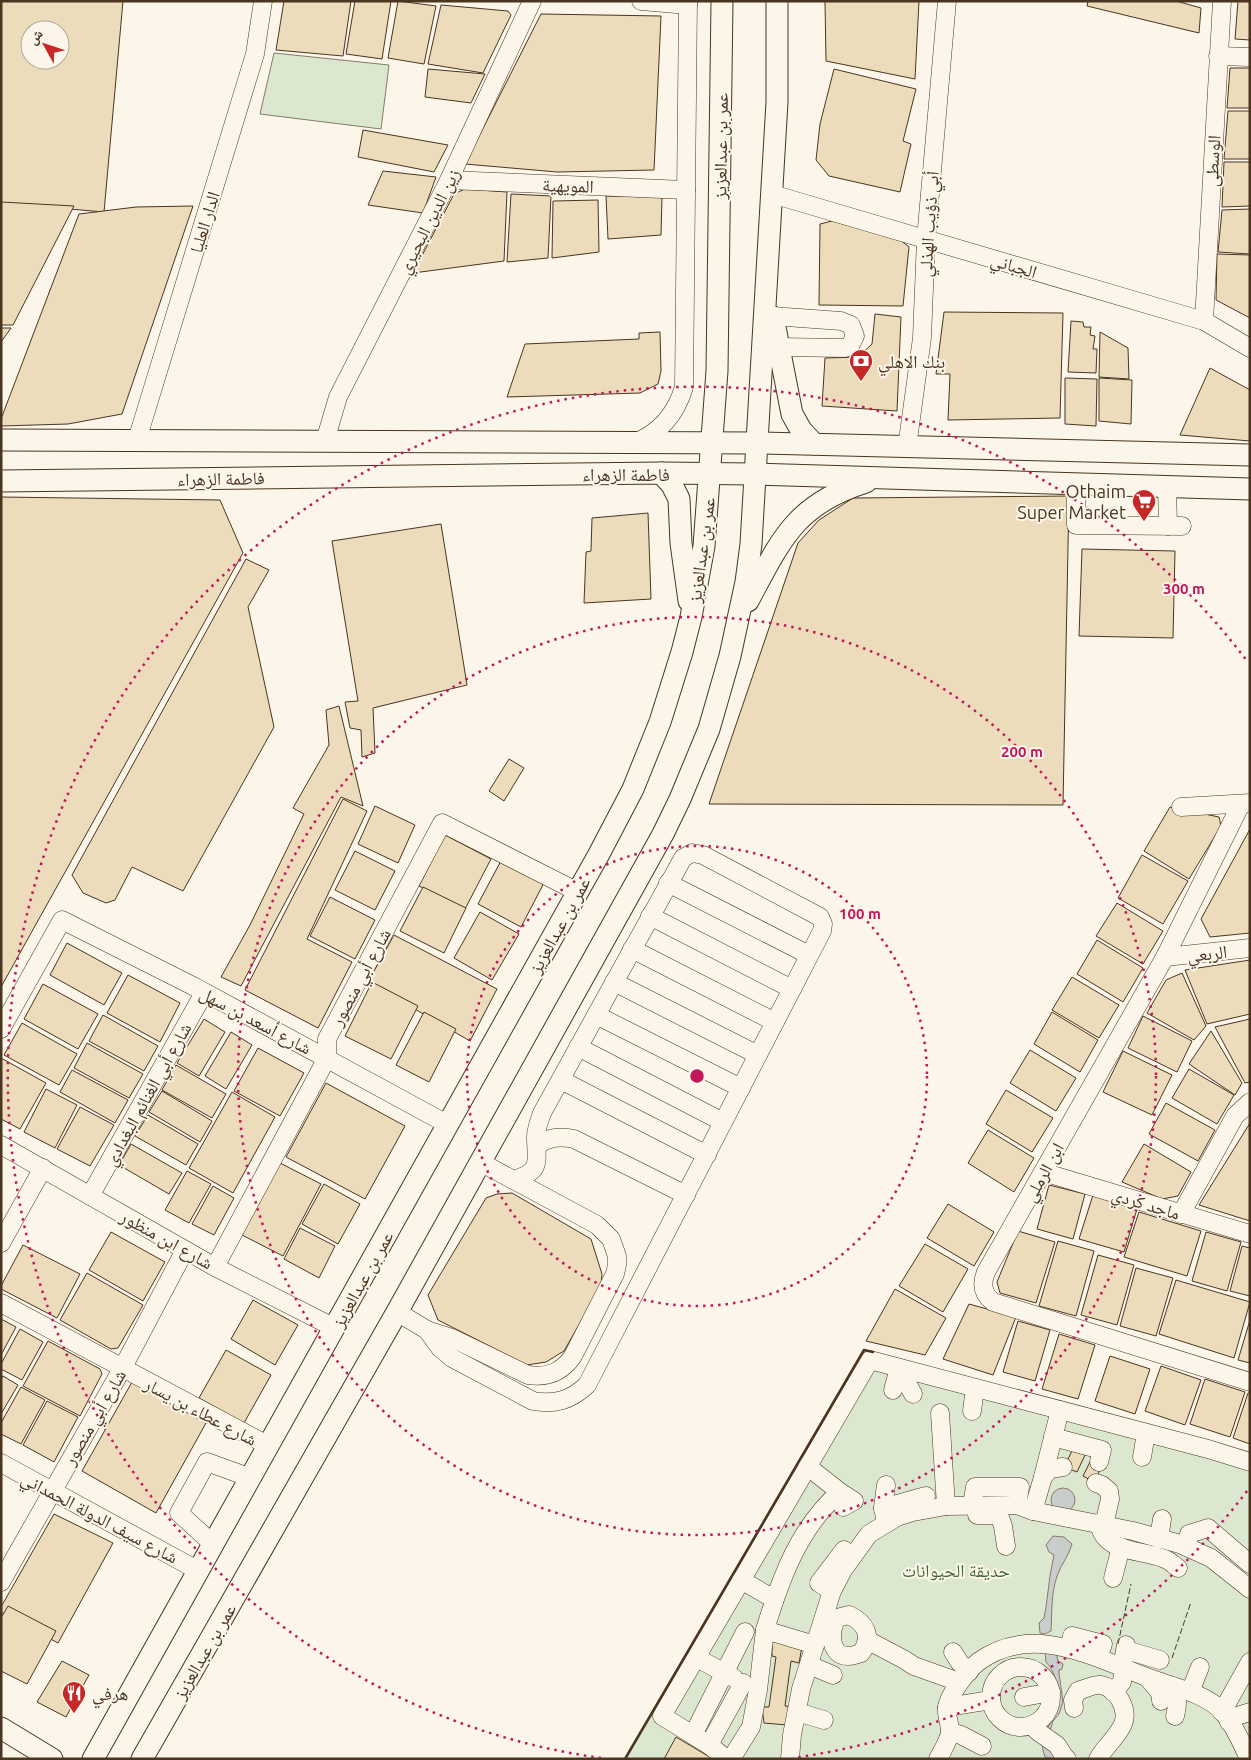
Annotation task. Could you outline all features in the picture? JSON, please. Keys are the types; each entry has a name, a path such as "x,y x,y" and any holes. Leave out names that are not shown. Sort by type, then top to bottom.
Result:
{"main road":[{"name":"عمر بن عبدالعزيز","path":"93,1759 616,822 647,756 672,687 691,617 704,546 710,474 717,362 722,1"},
{"name":"عمر بن عبدالعزيز","path":"142,1759 396,1312 645,867 680,800 712,720 739,619 750,544 777,102 777,1"},
{"path":"767,288 792,414 800,430 814,444"},
{"path":"1,440 757,443 1250,455"},
{"path":"660,474 672,485 680,499 681,543 691,617"},
{"name":"فاطمة الزهراء","path":"1,480 755,474 1250,488"},
{"path":"739,619 774,552 792,526 823,500 844,489 880,478"},
{"path":"1,1728 52,1759"},
{"path":"99,1759 105,1738"}],"street":[{"name":"الدار العليا","path":"137,440 255,54 263,1"},
{"name":"زين الدين البحيري","path":"324,441 338,397 449,180 532,1"},
{"path":"641,1 688,3"},
{"name":"عمر بن عبدالعزيز","path":"777,102 786,1"},
{"name":"أبي ذؤيب الهذلي","path":"907,447 922,338 926,239 947,1"},
{"name":"الوسطى","path":"1204,321 1222,1"},
{"name":"عمر بن عبدالعزيز","path":"631,444 644,439 666,423 680,400 684,387 688,3"},
{"path":"1218,56 1250,57"},
{"name":"المويهية","path":"449,180 686,190"},
{"name":"الجباني","path":"772,194 1204,321 1250,348"},
{"path":"772,316 841,321 851,326 854,336 850,346 845,348 778,348"},
{"path":"1076,484 1076,525 1175,526 1167,486"},
{"path":"1181,807 1245,803"},
{"name":"ابن الرملي","path":"1245,803 1165,957 984,1278 984,1292 988,1298 999,1304 1250,1382"},
{"name":"شارع أبي منصور","path":"215,1266 327,1058 327,1038 442,823 578,892"},
{"path":"427,1330 440,1348 452,1358 533,1401 553,1403 572,1397 580,1392 593,1376 823,928 820,916 703,855 692,853 683,858 539,1121 536,1137 538,1156 534,1168 526,1176 513,1180"},
{"path":"668,884 809,955"},
{"path":"650,916 792,989"},
{"name":"شارع أسعد بن سهل","path":"1,1029 62,920 327,1058 447,1124"},
{"name":"الربعي","path":"1165,957 1250,948"},
{"path":"632,949 775,1022"},
{"path":"614,982 758,1055"},
{"name":"شارع أبي الغنائم البغدادي","path":"90,1196 204,993"},
{"path":"596,1015 741,1088"},
{"path":"578,1047 724,1122"},
{"path":"560,1080 706,1155"},
{"path":"1181,1214 1235,1116 1250,1102"},
{"path":"537,1145 543,1141 559,1137 574,1139 686,1195"},
{"name":"شارع ابن منظور","path":"1,1145 185,1250 335,1328"},
{"path":"396,1312 427,1330 452,1338 528,1375 538,1377 555,1373 562,1369 573,1356 615,1274 617,1265 615,1247 611,1239 597,1225 480,1162"},
{"path":"1,1243 43,1168"},
{"name":"ماجد كردي","path":"1043,1172 1250,1234"},
{"name":"شارع أبي منصور","path":"1,1582 122,1369 185,1250"},
{"name":"شارع عطاء بن يسار","path":"1,1303 269,1446"},
{"path":"807,1466 842,1499 818,1514 798,1544 784,1571 764,1636 751,1727 727,1758 662,1716 697,1658 807,1466 870,1360 1146,1433 1193,1452 1250,1462"},
{"path":"893,1390 900,1368"},
{"path":"900,1368 913,1394"},
{"path":"972,1411 975,1388"},
{"path":"1025,1508 1042,1477 1060,1410"},
{"path":"940,1413 946,1506"},
{"path":"1142,1458 1146,1433"},
{"path":"1053,1437 1102,1450 1099,1462"},
{"path":"214,1545 179,1513 207,1462 251,1478"},
{"name":"شارع سيف الدولة الحمداني","path":"1,1463 199,1571"},
{"path":"1042,1477 1050,1469 1064,1467"},
{"path":"1096,1483 1109,1491 1110,1499 1101,1524 1101,1532 1106,1540 1121,1547 1166,1559 1178,1568"},
{"path":"885,1515 886,1485"},
{"path":"923,1502 929,1517 999,1515 1006,1546"},
{"path":"790,1759 801,1689 814,1645 828,1623 832,1591 843,1570 867,1536 885,1515 923,1502 946,1506 1025,1508 1133,1531 1187,1547 1211,1558 1243,1584 1250,1564 1208,1528 1189,1534 1187,1547"},
{"path":"1159,1539 1162,1519"},
{"path":"1113,1578 1121,1547"},
{"path":"741,1580 774,1599"},
{"path":"721,1615 745,1632 814,1645"},
{"path":"828,1623 849,1615 858,1619 877,1641 910,1656 914,1666 933,1674"},
{"path":"828,1623 834,1648 848,1657 862,1653 867,1646 877,1641"},
{"path":"693,1735 745,1632"},
{"path":"913,1682 921,1675 933,1674 978,1662 1022,1637 1036,1644 1069,1648 1098,1657 1125,1654 1161,1657 1151,1679"},
{"path":"1125,1654 1151,1679 1161,1694 1162,1701"},
{"path":"1113,1692 1122,1682 1125,1654"},
{"path":"697,1658 724,1674 758,1684"},
{"path":"1226,1717 1250,1662"},
{"path":"809,1665 833,1675"},
{"path":"938,1759 950,1732 947,1707 960,1667"},
{"path":"1038,1727 1051,1703 1049,1685 1039,1673 1024,1667 1010,1669 1001,1674 992,1689 991,1700 996,1715 1007,1725 1017,1728 1038,1727 1062,1752"},
{"path":"1190,1692 1200,1667"},
{"path":"1151,1679 1190,1692 1211,1703 1226,1717 1249,1759"},
{"path":"709,1745 758,1684"},
{"path":"1074,1708 1073,1700 1078,1691 1099,1685 1108,1688 1118,1696 1124,1708 1124,1721 1117,1736 1097,1758"},
{"path":"1172,1686 1178,1697 1175,1716"},
{"path":"1024,1697 1051,1692"},
{"path":"947,1707 991,1700"},
{"path":"798,1712 824,1720"},
{"path":"1226,1717 1250,1712"},
{"path":"950,1732 961,1735 982,1746"}],"green space":[{"path":"274,53 389,65 381,129 260,114"},
{"name":"حديقة الحيوانات","path":"864,1350 1250,1454 1250,1759 625,1759"}],"shaded area":[{"path":"1063,1488 1072,1491 1075,1500 1072,1509 1063,1512 1054,1509 1051,1500 1054,1491"},
{"path":"1053,1536 1064,1537 1072,1544 1057,1576 1053,1596 1051,1631 1045,1634 1040,1633 1039,1623 1044,1618 1054,1555 1049,1552 1046,1545"},
{"path":"1045,1651 1056,1652 1058,1661 1063,1664 1059,1673 1063,1702 1050,1731 1055,1759 1045,1757 1042,1742 1043,1736 1054,1717 1058,1697 1057,1685 1053,1672 1046,1662"}],"building":[{"path":"1,1 123,1 104,212 1,203"},
{"path":"284,1 351,1 343,56 276,50"},
{"path":"355,1 391,1 382,59 346,54"},
{"path":"398,1 436,6 424,64 388,58"},
{"path":"825,1 919,1 915,79 826,61"},
{"path":"1088,1 1176,1 1201,8 1199,33 1087,6"},
{"path":"1238,1 1250,1 1250,40 1235,39"},
{"path":"441,5 508,11 511,15 483,73 428,64"},
{"path":"541,14 661,16 654,170 557,172 465,164"},
{"path":"1230,68 1250,68 1250,108 1227,108"},
{"path":"428,69 485,74 471,103 425,97"},
{"path":"834,69 916,89 903,141 911,144 900,192 829,176 816,160 820,124"},
{"path":"1228,111 1250,111 1250,159 1224,159"},
{"path":"363,130 448,145 434,172 358,157"},
{"path":"1224,162 1250,162 1250,206 1222,207"},
{"path":"383,171 436,177 423,213 368,205"},
{"path":"465,189 507,192 504,261 413,273 454,194"},
{"path":"511,194 551,196 548,258 507,262"},
{"path":"606,196 662,197 661,235 608,239"},
{"path":"598,200 599,252 552,258 553,201"},
{"path":"1,202 74,206 13,325 1,325"},
{"path":"193,206 122,414 68,424 1,426 1,419 79,214 136,207"},
{"path":"1250,209 1250,254 1218,252 1222,210"},
{"path":"832,221 899,239 909,247 903,306 819,305 820,224"},
{"path":"1217,254 1250,255 1250,318 1216,300"},
{"path":"944,312 1063,313 1060,418 948,420 950,374 936,374"},
{"name":"بنك الاهلي","path":"875,314 901,317 897,411 822,406 825,358 858,357 872,344"},
{"path":"1071,321 1083,322 1084,327 1091,327 1090,335 1095,336 1093,349 1097,349 1096,373 1068,372"},
{"path":"1,328 11,328 1,342"},
{"path":"660,332 661,371 658,384 640,393 507,397 525,344 639,339 639,333"},
{"path":"1100,332 1128,348 1129,379 1099,377"},
{"path":"1210,368 1250,390 1250,441 1180,435"},
{"path":"1065,378 1097,379 1096,426 1065,424"},
{"path":"1099,378 1132,380 1131,424 1099,421"},
{"path":"1069,496 1063,805 709,804 798,543 819,520 853,498"},
{"path":"1,497 220,500 243,553 1,987"},
{"path":"648,513 651,599 584,603 586,552 591,551 592,518"},
{"path":"441,524 467,685 373,708 375,753 362,757 361,730 350,728 345,702 358,701 332,541"},
{"path":"1082,549 1175,551 1173,638 1079,636"},
{"path":"246,559 269,570 248,607 274,727 183,891 132,867 115,900 106,903 83,893 72,875"},
{"path":"339,706 363,806 341,797 241,986 221,977 250,925 304,814 293,808 329,745 326,710"},
{"path":"509,759 524,768 504,801 489,791"},
{"path":"343,799 367,811 307,939 352,962 318,1028 245,990"},
{"path":"375,806 415,825 398,863 358,844"},
{"path":"1170,807 1219,817 1221,826 1189,879 1144,851"},
{"path":"1250,829 1250,933 1210,937 1201,919"},
{"path":"445,835 491,859 465,909 419,886"},
{"path":"355,851 395,871 375,910 335,890"},
{"path":"1142,855 1188,881 1163,924 1118,898"},
{"path":"503,857 546,879 521,927 478,904"},
{"path":"423,887 466,908 444,953 400,931"},
{"path":"330,897 375,920 355,959 310,936"},
{"path":"1117,903 1163,931 1143,964 1096,936"},
{"path":"480,912 519,934 492,980 454,958"},
{"path":"394,935 497,989 470,1041 368,982"},
{"path":"1097,940 1143,968 1123,1002 1077,974"},
{"path":"67,943 122,973 104,1005 50,975"},
{"path":"1250,960 1250,1014 1207,1024 1185,970"},
{"path":"1182,973 1206,1026 1194,1040 1147,1013 1166,980"},
{"path":"128,975 180,1003 160,1042 107,1013"},
{"path":"1072,977 1119,1005 1099,1038 1052,1010"},
{"path":"372,982 418,1006 391,1059 345,1036"},
{"path":"43,984 98,1014 78,1049 24,1019"},
{"path":"424,1012 456,1029 429,1082 396,1065"},
{"path":"1052,1012 1098,1040 1080,1072 1034,1044"},
{"path":"103,1015 158,1046 144,1071 89,1041"},
{"path":"1143,1016 1192,1041 1177,1072 1128,1048"},
{"path":"204,1019 225,1032 199,1076 177,1063"},
{"path":"1250,1019 1250,1082 1245,1083 1215,1027"},
{"path":"22,1023 77,1054 59,1085 4,1055"},
{"path":"1211,1031 1242,1083 1235,1095 1189,1064"},
{"path":"231,1032 252,1045 226,1089 205,1076"},
{"path":"87,1043 143,1074 129,1098 74,1068"},
{"path":"258,1048 304,1073 280,1116 234,1091"},
{"path":"1030,1050 1076,1078 1056,1111 1010,1083"},
{"path":"1123,1051 1172,1075 1152,1115 1103,1092"},
{"path":"1,1058 46,1083 20,1129 1,1119"},
{"path":"176,1065 226,1094 212,1118 162,1090"},
{"path":"1189,1069 1234,1095 1217,1124 1172,1098"},
{"path":"72,1070 128,1100 115,1123 60,1092"},
{"path":"326,1083 405,1126 365,1199 286,1157"},
{"path":"46,1089 77,1105 55,1148 24,1132"},
{"path":"1006,1090 1053,1118 1032,1152 986,1124"},
{"path":"162,1091 212,1121 200,1142 149,1112"},
{"path":"232,1092 275,1117 233,1193 189,1168"},
{"path":"1166,1103 1215,1130 1198,1161 1149,1134"},
{"path":"80,1107 114,1125 90,1166 57,1149"},
{"path":"148,1115 198,1144 186,1165 135,1136"},
{"path":"1250,1123 1250,1221 1199,1205"},
{"path":"988,1130 1034,1158 1014,1192 968,1163"},
{"path":"131,1144 182,1173 169,1194 119,1165"},
{"path":"1144,1144 1191,1172 1178,1196 1162,1199 1122,1182"},
{"path":"280,1163 321,1184 283,1256 242,1235"},
{"path":"187,1171 211,1184 189,1223 165,1210"},
{"path":"324,1184 360,1204 338,1244 302,1224"},
{"path":"1049,1185 1085,1194 1073,1239 1037,1229"},
{"path":"213,1186 234,1198 214,1235 192,1224"},
{"path":"512,1193 591,1239 602,1274 601,1286 564,1351 546,1362 527,1365 438,1320 428,1295 486,1198 497,1194"},
{"path":"1093,1195 1137,1209 1124,1252 1079,1239"},
{"path":"948,1204 994,1232 974,1266 927,1238"},
{"path":"1139,1212 1201,1231 1187,1276 1124,1257"},
{"path":"300,1228 335,1246 319,1278 284,1259"},
{"path":"1018,1231 1055,1242 1036,1303 1000,1293 997,1282"},
{"path":"111,1232 165,1262 143,1301 89,1270"},
{"path":"1206,1232 1241,1242 1227,1291 1192,1281"},
{"path":"1058,1241 1094,1251 1076,1316 1039,1306"},
{"path":"925,1244 968,1269 943,1312 899,1286"},
{"path":"23,1245 80,1274 57,1318 1,1289"},
{"path":"1242,1246 1250,1248 1250,1296 1230,1291"},
{"path":"1098,1255 1134,1265 1117,1325 1081,1315"},
{"path":"1136,1268 1173,1278 1156,1336 1120,1326"},
{"path":"87,1273 143,1305 118,1348 111,1349 60,1320"},
{"path":"1176,1280 1250,1302 1234,1358 1159,1334"},
{"path":"895,1289 946,1318 925,1355 866,1341"},
{"path":"253,1300 298,1325 275,1365 231,1339"},
{"path":"969,1304 1016,1317 993,1375 943,1359"},
{"path":"1,1319 16,1327 1,1355"},
{"path":"1250,1320 1250,1363 1238,1360"},
{"path":"1018,1321 1050,1330 1035,1381 1003,1372"},
{"path":"20,1329 43,1342 22,1380 1,1369 1,1364"},
{"path":"1059,1334 1095,1345 1078,1399 1042,1389"},
{"path":"48,1341 100,1369 102,1374 80,1416 23,1386"},
{"path":"226,1350 271,1375 244,1423 199,1398"},
{"path":"1110,1356 1150,1369 1135,1414 1095,1401"},
{"path":"1161,1366 1201,1380 1185,1425 1145,1411"},
{"path":"3,1376 18,1385 1,1414 1,1379"},
{"path":"1205,1379 1245,1392 1230,1437 1190,1424"},
{"path":"132,1382 206,1423 156,1513 82,1471"},
{"path":"21,1387 45,1400 21,1444 1,1434 1,1423"},
{"path":"1248,1393 1250,1394 1250,1444 1233,1438"},
{"path":"47,1401 78,1417 54,1462 23,1445"},
{"path":"1073,1449 1085,1455 1077,1472 1064,1467"},
{"path":"1091,1460 1102,1466 1094,1482 1083,1476"},
{"path":"54,1514 113,1543 58,1643 1,1612 1,1607"},
{"path":"8,1606 56,1631 27,1684 1,1671 1,1618"},
{"path":"772,1641 802,1647 799,1663 791,1661 785,1706 792,1707 787,1725 764,1723 762,1707 769,1707 776,1657 772,1656"},
{"path":"62,1661 89,1675 66,1717 37,1702"},
{"path":"676,1737 713,1759 664,1759"}],"fence":[{"path":"1118,1644 1131,1584"},
{"path":"1172,1658 1191,1602"}],"wall":[{"path":"625,1759 864,1350 873,1352"}],"place":[{"name":"بنك الاهلي","path":"861,382"},
{"name":"Othaim Super Market","path":"1144,522"},
{"name":"هرفي","path":"74,1714"}]}
